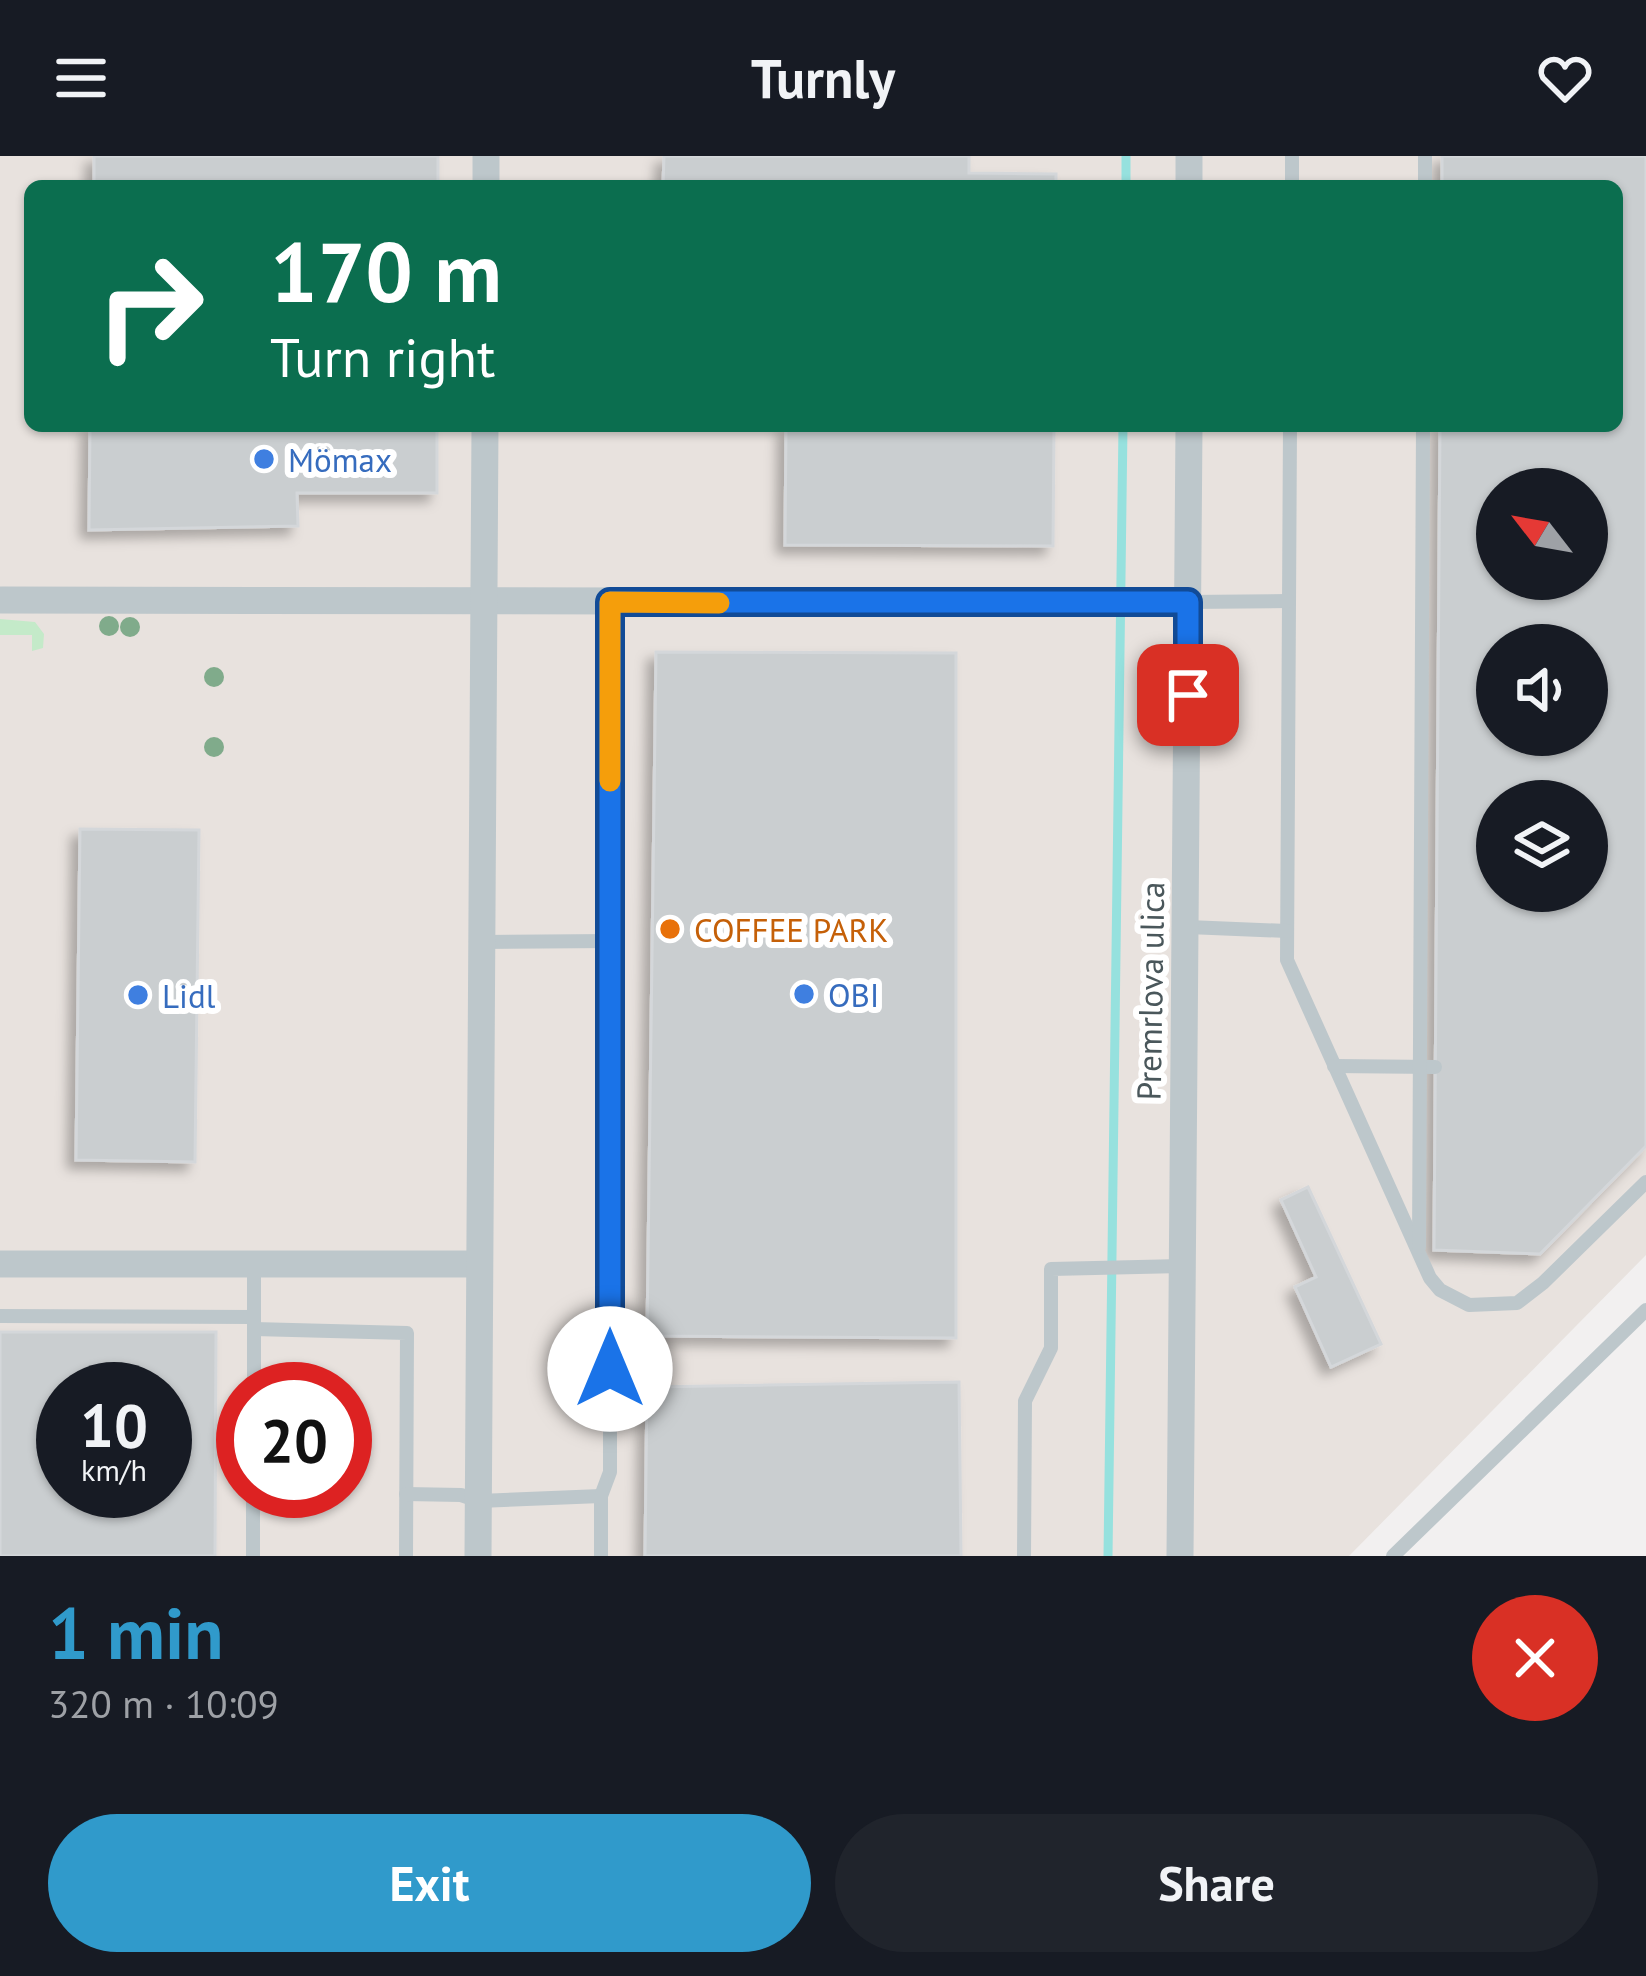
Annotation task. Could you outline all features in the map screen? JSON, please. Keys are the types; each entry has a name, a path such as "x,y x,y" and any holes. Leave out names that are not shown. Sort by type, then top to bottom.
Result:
{"street":[{"path":"478,1556 485,432"},
{"name":"Premrlova ulica","path":"1180,1556 1189,432"},
{"path":"0,600 1188,602"},
{"path":"0,1264 479,1264"}],"lane":[{"path":"1290,432 1287,960 1418,1252 1440,1290 1455,1299 1484,1307 1517,1303 1544,1283 1646,1182"},
{"path":"1418,1252 1427,1067 1423,432"},
{"path":"1188,602 1288,601"},
{"path":"601,1556 601,1496 610,1472 610,602"},
{"path":"1187,927 1287,931"},
{"path":"482,942 610,941"},
{"path":"1334,1066 1427,1067"},
{"path":"254,1264 254,1362"},
{"path":"1024,1556 1024,1400 1051,1348 1051,1268 1182,1266"},
{"path":"1393,1556 1646,1310"},
{"path":"0,1316 254,1323 407,1333 406,1556"},
{"path":"406,1494 461,1495 478,1501 601,1496"},
{"path":"253,1556 254,1518"}],"shaded area":[{"path":"0,156 1646,156 1646,1255 1349,1556 0,1556"}],"green space":[{"path":"0,619 35,622 44,634 43,648 32,651 32,635 0,635"}],"building":[{"path":"94,156 438,156 438,180 94,180"},
{"path":"664,156 969,156 969,173 1056,174 1056,180 663,180"},
{"path":"1442,156 1646,156 1646,1146 1540,1254 1434,1250 1440,432 1623,432 1623,180 1442,180"},
{"name":"Mömax","path":"90,432 437,432 437,493 297,493 298,526 89,530"},
{"path":"786,432 1054,432 1053,546 785,545"},
{"name":"OBI","path":"656,652 956,653 956,1338 647,1336"},
{"name":"Lidl","path":"80,829 199,830 195,1162 76,1160"},
{"path":"1308,1187 1381,1344 1331,1367 1295,1287 1316,1277 1281,1200"},
{"path":"0,1332 216,1332 215,1556 0,1556"},
{"path":"959,1382 961,1556 645,1556 647,1387"}],"waterway":[{"path":"1126,156 1126,180"},
{"path":"1108,1556 1123,432"}],"slow traffic":[{"path":"610,781 610,602 719,603"}],"place":[{"name":"Mömax","path":"264,459"},
{"name":"COFFEE PARK","path":"670,929"},
{"name":"OBI","path":"804,994"},
{"name":"Lidl","path":"138,995"}],"route":[{"path":"610,1369 610,602 1188,602 1188,695"}]}
